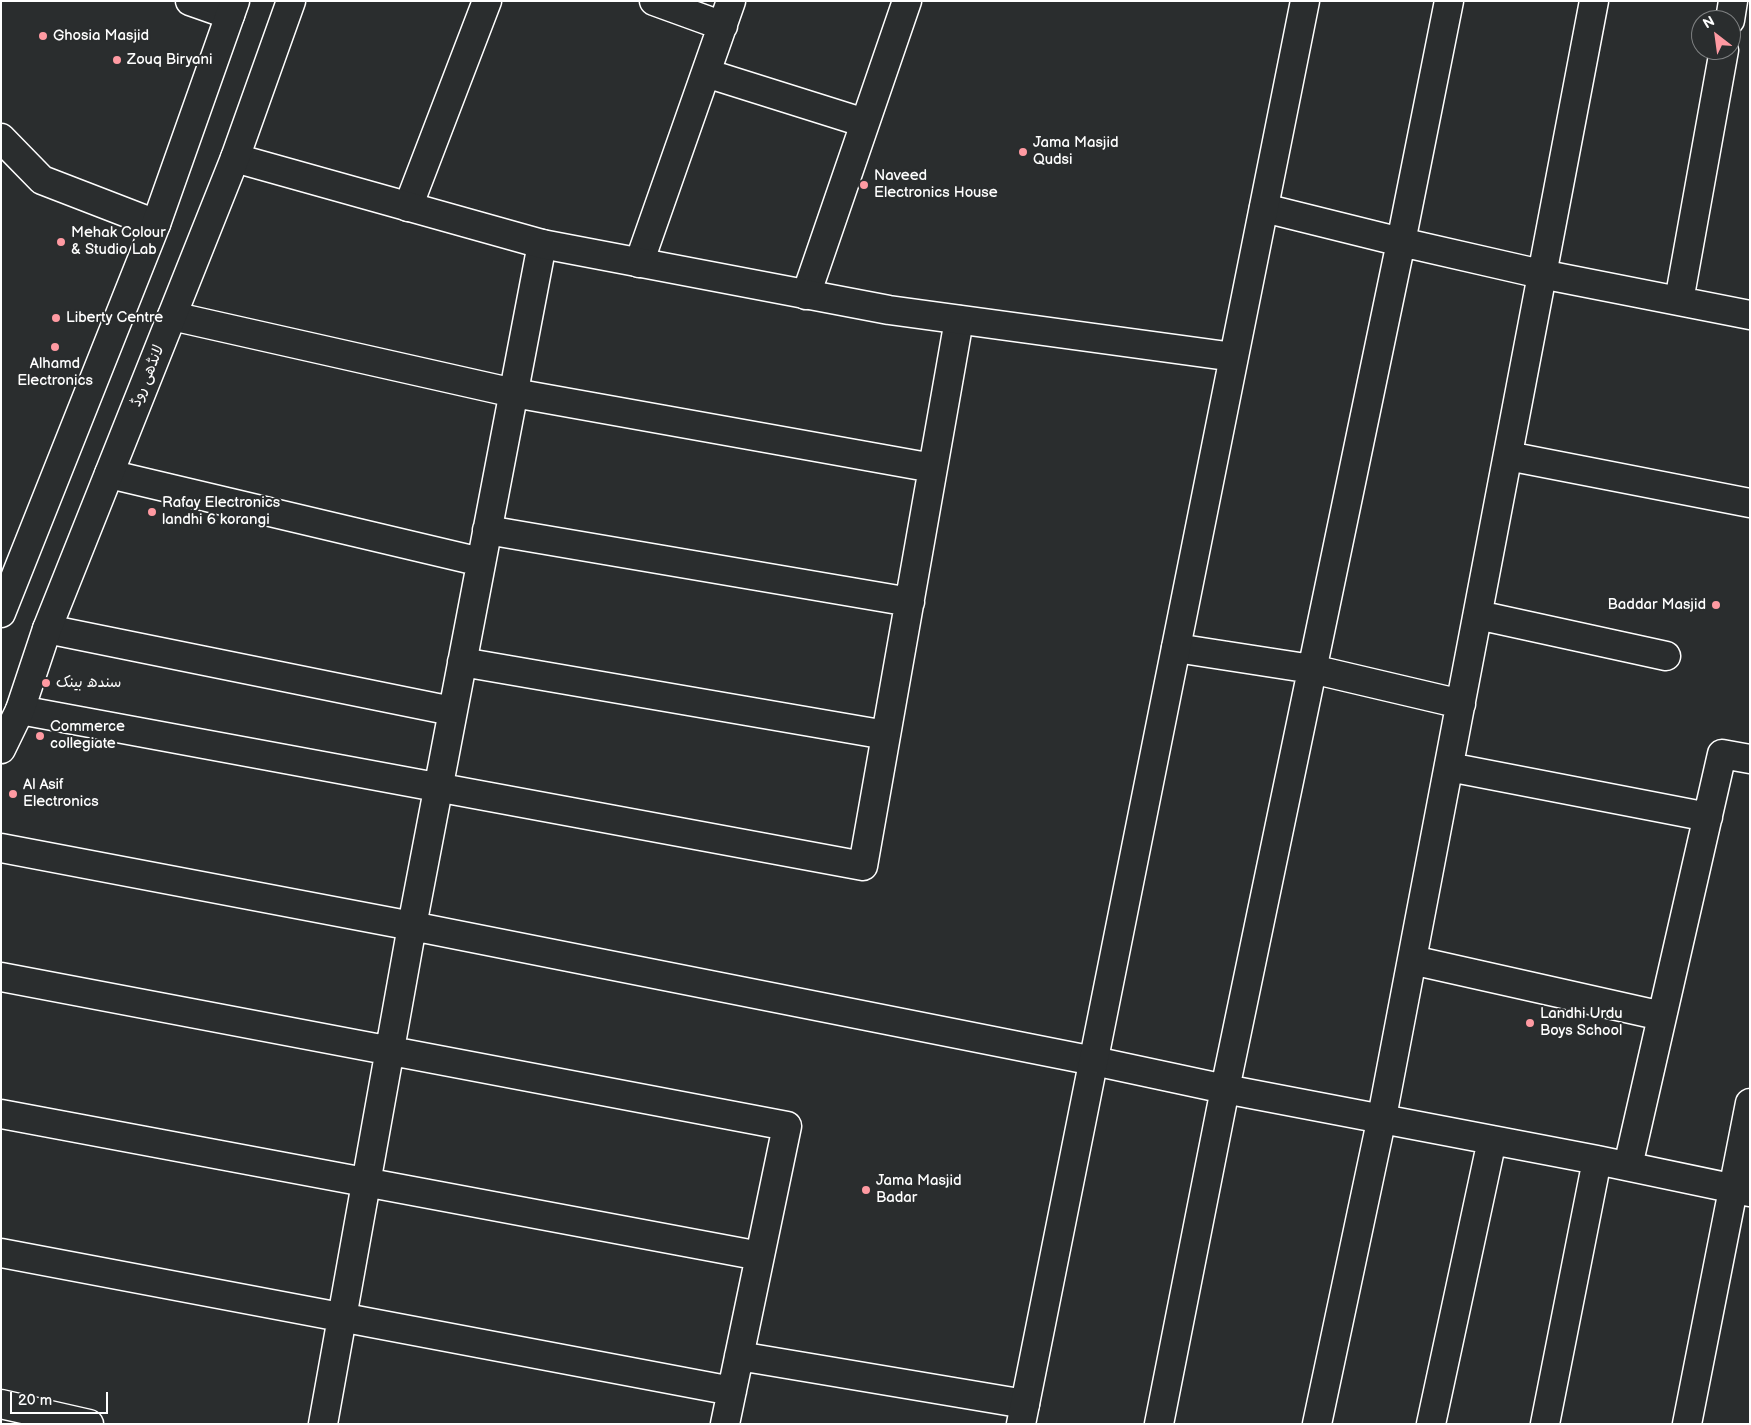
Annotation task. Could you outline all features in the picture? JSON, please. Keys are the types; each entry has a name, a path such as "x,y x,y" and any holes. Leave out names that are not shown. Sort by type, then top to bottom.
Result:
{"street":[{"path":"1,613 156,224 233,8 190,1"},
{"name":"لانڈھی روڈ","path":"1,749 20,710 47,629 235,158 291,1"},
{"path":"408,207 487,1"},
{"path":"639,263 727,14 654,1"},
{"path":"806,294 907,1"},
{"path":"739,1356 1023,1414 1305,1"},
{"path":"1159,1424 1225,1089 1401,242 1449,1"},
{"path":"1316,1424 1382,1118 1594,1"},
{"path":"1679,301 1722,60"},
{"path":"706,73 865,123"},
{"path":"1,138 42,180 156,224"},
{"path":"235,158 542,244 889,310 1234,357"},
{"path":"1264,208 1541,274 1750,315"},
{"path":"323,1424 452,710 542,244"},
{"path":"172,316 514,393 933,468"},
{"path":"20,710 863,866 959,320"},
{"path":"1508,456 1750,503"},
{"path":"108,474 481,562"},
{"path":"487,530 910,602"},
{"path":"1478,615 1666,656"},
{"path":"47,629 452,710"},
{"path":"1176,648 1312,669 1461,704"},
{"path":"462,662 886,735"},
{"path":"1628,1166 1722,754 1750,759"},
{"path":"1449,767 1708,817"},
{"path":"1,848 412,926 1094,1061 1225,1089 1628,1166 1741,1190"},
{"path":"1412,960 1662,1016"},
{"path":"1,977 787,1126 725,1424"},
{"path":"1687,1424 1741,1190 1750,1103"},
{"path":"1,1114 760,1256"},
{"path":"1430,1424 1492,1140"},
{"path":"1545,1424 1597,1160"},
{"path":"1,1253 732,1391"},
{"path":"1,1404 90,1424"}],"place":[{"name":"Ghosia Masjid","path":"43,36"},
{"name":"Zouq Biryani","path":"117,60"},
{"name":"Jama Masjid Qudsi","path":"1023,152"},
{"name":"Naveed Electronics House","path":"864,185"},
{"name":"Mehak Colour & Studio Lab","path":"61,242"},
{"name":"Liberty Centre","path":"56,318"},
{"name":"Alhamd Electronics","path":"55,347"},
{"name":"Rafay Electronics landhi 6 korangi","path":"152,512"},
{"name":"Baddar Masjid","path":"1716,605"},
{"name":"سندھ بینک","path":"46,683"},
{"name":"Commerce collegiate","path":"40,736"},
{"name":"Al Asif Electronics","path":"13,794"},
{"name":"Landhi Urdu Boys School","path":"1530,1023"},
{"name":"Jama Masjid Badar","path":"866,1190"}]}
